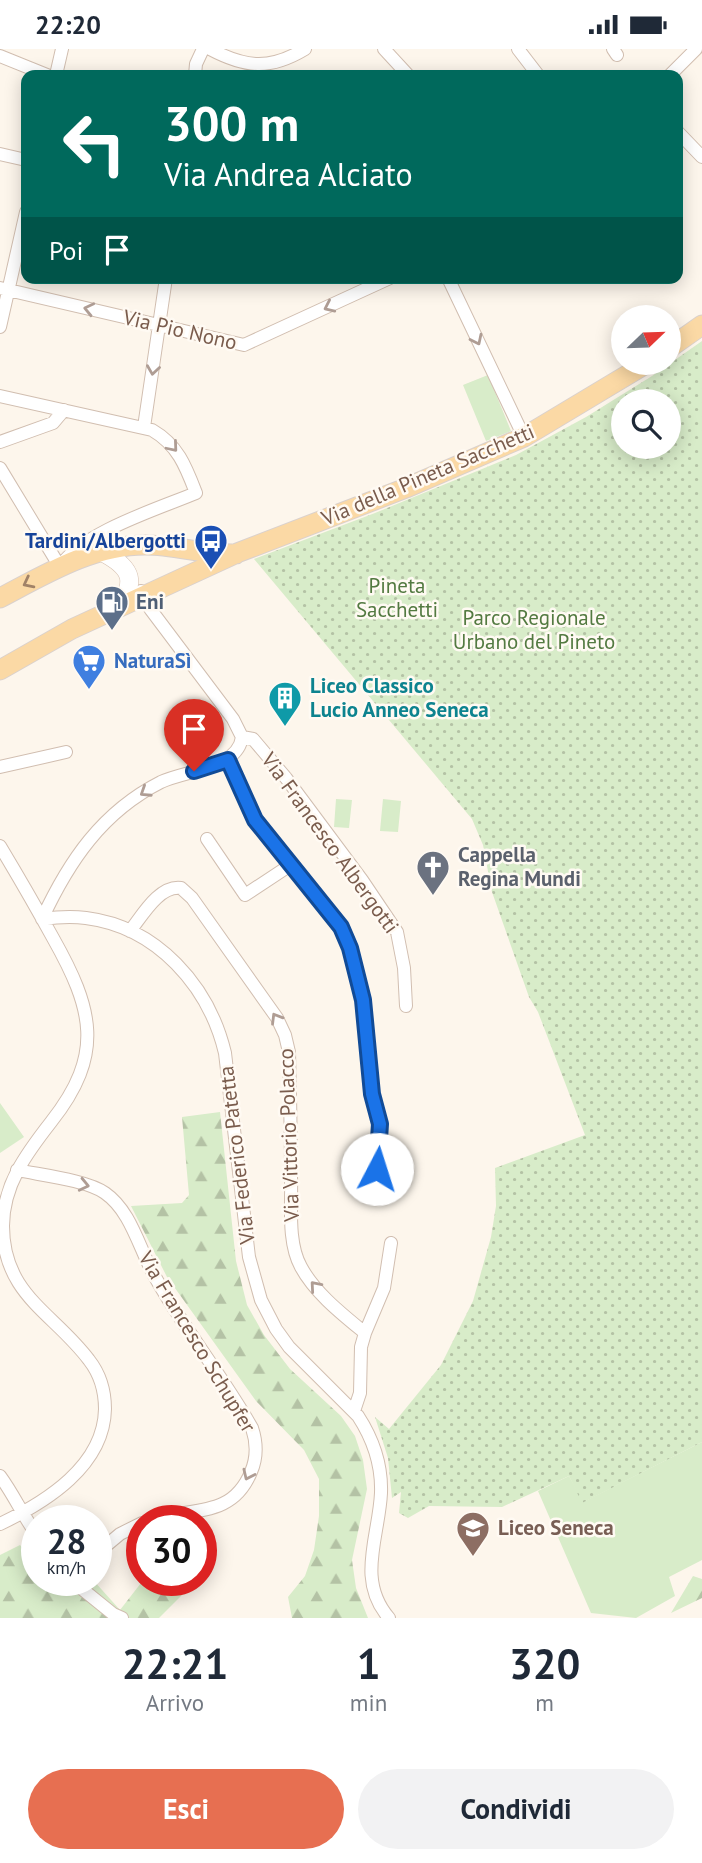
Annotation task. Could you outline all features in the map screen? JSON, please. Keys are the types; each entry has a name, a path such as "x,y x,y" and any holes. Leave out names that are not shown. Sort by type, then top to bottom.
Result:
{"main road":[{"path":"681,340 702,325"},
{"name":"Via della Pineta Sacchetti","path":"0,670 72,629 237,554 406,488 524,437 627,375"},
{"path":"0,598 60,567 102,552 143,545 237,554"}],"street":[{"path":"58,70 62,49"},
{"path":"195,70 203,49"},
{"path":"210,49 241,62 264,65 286,59 305,49"},
{"path":"384,49 403,70"},
{"path":"518,49 534,70"},
{"path":"675,70 696,49"},
{"path":"0,56 35,70"},
{"path":"683,137 702,157"},
{"path":"0,154 21,159"},
{"path":"0,327 5,290 21,231"},
{"path":"144,427 165,284"},
{"name":"Via Pio Nono","path":"5,290 242,345 250,344 377,284"},
{"path":"451,284 524,437"},
{"path":"0,396 144,427 162,435 175,447 196,493 100,534 66,558 60,567 0,468"},
{"path":"0,442 53,423 64,411"},
{"path":"102,552 122,565 130,578 129,592 115,610"},
{"path":"143,597 142,589 147,584 216,554"},
{"name":"Via Francesco Albergotti","path":"143,597 233,719 242,737 253,739 286,778 362,880 397,933 404,968 406,1006"},
{"path":"42,919 75,856 118,812 142,793 169,779 228,760 237,751 242,737"},
{"path":"0,767 66,752"},
{"path":"228,760 251,814 341,927 354,958 363,1000 372,1094 380,1124 377,1169"},
{"path":"206,839 245,895 292,863"},
{"path":"0,846 82,996 87,1023 82,1070 73,1090 17,1170 6,1200 2,1222 7,1256 18,1284 88,1358 100,1378 105,1399 102,1431 92,1455 64,1483 33,1505"},
{"name":"Via Vittorio Polacco","path":"130,931 163,893 173,888 181,888 195,902 277,1018 289,1052 292,1212 297,1258 303,1272 331,1304 365,1333"},
{"name":"Via Federico Patetta","path":"42,919 82,917 130,931 154,946 186,974 212,1016 228,1066 250,1257 261,1300 276,1329 297,1356 354,1411 369,1435 378,1464 380,1499 370,1576 376,1598 389,1618"},
{"name":"Via Francesco Schupfer","path":"17,1170 89,1185 110,1197 127,1219 154,1275 252,1429 256,1445 253,1465 243,1486 230,1500 217,1506"},
{"path":"354,1411 359,1397 359,1359 365,1333 384,1288 391,1243"},
{"path":"0,1476 21,1514 0,1524"},
{"path":"91,1596 122,1618"}],"green space":[{"name":"Parco Regionale Urbano del Pineto","path":"702,341 702,1442 582,1503 569,1476 502,1507 429,1506 408,1518 399,1513 401,1492 392,1498 388,1458 375,1417 389,1429 441,1365 473,1301 491,1237 496,1206 495,1168 585,1135 538,1012 529,997 492,892 483,845 472,819 254,559 516,455 611,401 611,459 681,459 681,389 631,389 653,375 681,375 681,356"},
{"path":"488,375 511,431 486,441 463,385"},
{"path":"336,799 352,800 349,828 334,827"},
{"path":"383,799 401,801 398,832 380,831"},
{"path":"0,1103 24,1137 0,1153"},
{"path":"220,1112 236,1261 247,1305 264,1335 290,1369 341,1416 355,1436 363,1460 367,1489 352,1560 356,1588 368,1618 292,1618 288,1597 305,1576 314,1550 319,1516 319,1479 304,1450 256,1401 167,1277 131,1206 182,1203 189,1195 182,1117"},
{"path":"702,1442 702,1560 669,1577 675,1596 636,1618 591,1613 538,1491 569,1476 583,1502"},
{"path":"21,1546 21,1596 107,1596 120,1610 131,1596 181,1596 159,1618 0,1618 0,1555"},
{"path":"693,1576 702,1579 702,1598 671,1613"}],"place":[{"name":"Tardini/Albergotti","path":"211,571"},
{"name":"Eni","path":"112,632"},
{"name":"NaturaSì","path":"89,691"},
{"name":"Liceo Classico Lucio Anneo Seneca","path":"285,728"},
{"name":"Cappella Regina Mundi","path":"433,897"},
{"name":"Liceo Seneca","path":"473,1558"}],"route":[{"path":"194,771 228,760 255,820 292,863 346,937 354,958 364,1007 372,1094 379,1118 377,1169"}],"park label":[{"name":"Pineta Sacchetti","path":"397,598"}]}
